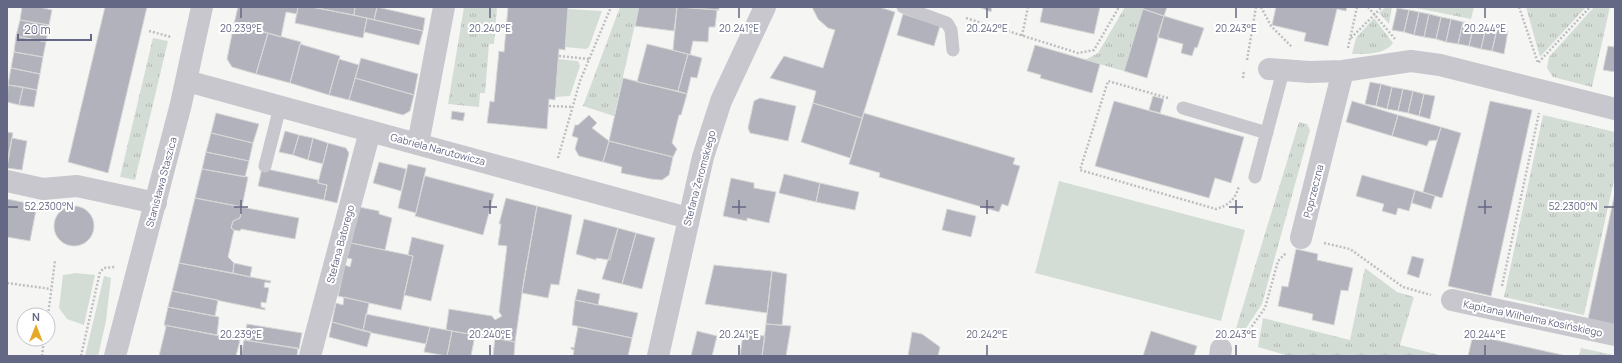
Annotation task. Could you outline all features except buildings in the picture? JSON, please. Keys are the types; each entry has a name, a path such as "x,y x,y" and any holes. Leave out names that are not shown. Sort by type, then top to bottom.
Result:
{"street":[{"name":"Stanisława Staszica","path":"114,356 156,202 187,80 202,7"},
{"path":"418,144 444,7"},
{"name":"Stefana Żeromskiego","path":"658,356 703,157 721,101 765,7"},
{"path":"1276,70 1343,71 1411,61 1440,65 1615,109"},
{"name":"Poprzeczna","path":"1302,238 1343,71"},
{"name":"Gabriela Narutowicza","path":"187,80 280,107 688,218"},
{"name":"Stefana Batorego","path":"310,356 370,131"},
{"path":"7,181 43,189 77,186 156,202"},
{"name":"Kapitana Wilhelma Kosińskiego","path":"1452,300 1615,335"}],"lane":[{"path":"903,7 947,23 951,30 953,50"},
{"path":"1255,177 1267,133 1276,70"},
{"path":"265,166 280,107"},
{"path":"1183,108 1267,133"}],"path":[{"path":"556,164 572,107 589,59 611,7"},
{"path":"1022,36 1028,7"},
{"path":"961,17 1078,53 1094,50 1119,7"},
{"path":"1243,78 1256,7"},
{"path":"1261,7 1271,26 1294,48"},
{"path":"1343,71 1357,7"},
{"path":"1368,7 1395,40 1402,62"},
{"path":"1351,38 1382,7"},
{"path":"1519,7 1538,64 1590,7"},
{"path":"149,32 179,39"},
{"path":"559,56 589,59"},
{"path":"1183,108 1175,100 1108,81 1080,170 1216,209 1227,206 1234,200 1241,176 1255,177"},
{"path":"1500,293 1544,92"},
{"path":"549,106 572,107"},
{"path":"1220,352 1245,336 1265,308 1278,261 1302,238 1350,249 1403,287 1452,300"},
{"path":"49,307 55,261"},
{"path":"81,356 100,272 104,268 108,267 120,268"},
{"path":"7,283 51,289"}],"green space":[{"path":"464,7 497,7 494,44 489,44 485,93 480,93 479,107 448,104"},
{"path":"620,7 639,7 614,116 583,106"},
{"path":"1125,7 1144,7 1124,71 1085,60 1098,53"},
{"path":"1386,7 1392,7 1389,24 1379,13"},
{"path":"1411,7 1474,7 1471,19"},
{"path":"1526,7 1586,7 1540,57"},
{"path":"1594,7 1610,7 1592,87 1553,77 1547,68 1549,57"},
{"path":"568,9 602,11 589,47 586,49 565,47"},
{"path":"1374,18 1393,43 1385,50 1380,52 1369,54 1352,54 1356,38"},
{"path":"153,38 168,41 135,180 120,177"},
{"path":"558,59 578,61 580,66 570,96 555,97"},
{"path":"1543,115 1615,132 1615,176 1584,315 1504,297"},
{"path":"1299,122 1307,124 1310,130 1262,304 1242,334 1235,332"},
{"path":"1059,181 1245,230 1221,321 1035,273"},
{"path":"1365,268 1397,292 1414,297 1400,345 1443,356 1289,356 1258,347 1263,318 1350,340"},
{"path":"76,273 95,275 84,325 67,319 59,308 63,275"},
{"path":"104,276 111,278 106,321 98,356 85,356"},
{"path":"1581,348 1614,355 1614,356 1579,356"}]}
